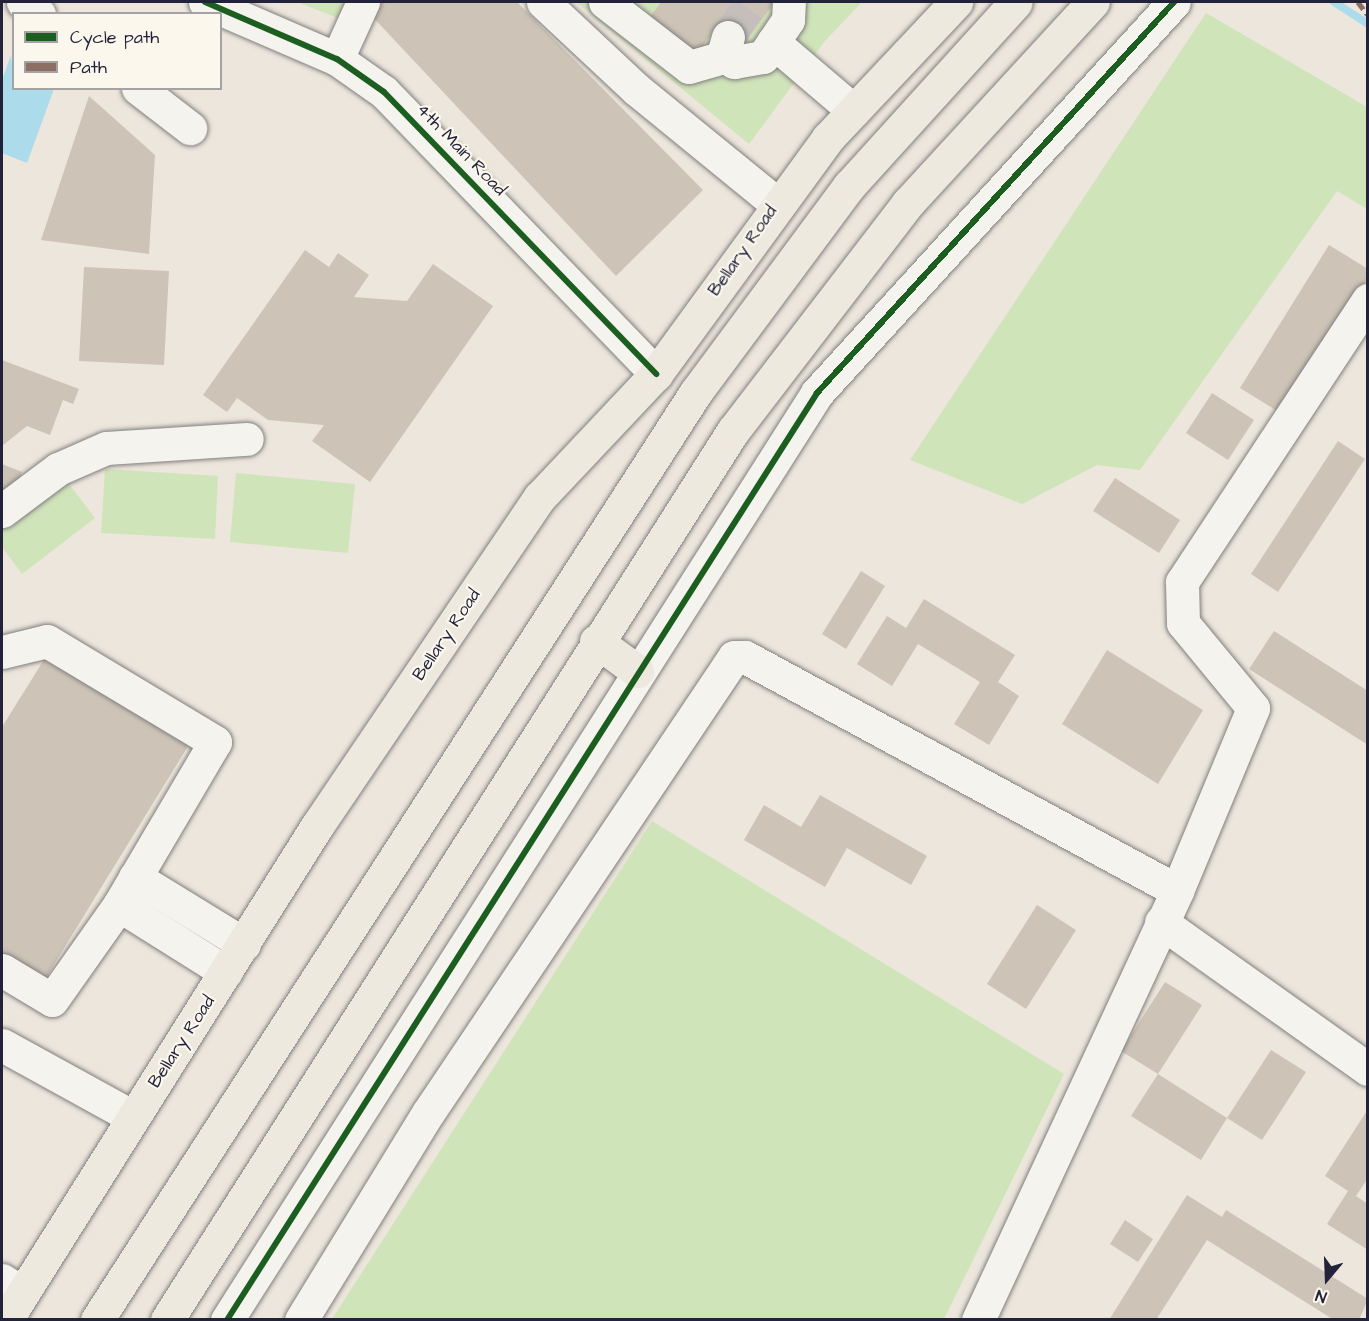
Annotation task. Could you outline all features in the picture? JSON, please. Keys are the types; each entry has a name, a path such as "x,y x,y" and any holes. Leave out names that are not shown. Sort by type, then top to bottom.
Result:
{"highway":[{"name":"Bellary Road","path":"10,1297 128,1126 244,944 540,497 656,374 776,203 854,111 956,2"},
{"path":"97,1320 696,392 849,186 1016,2"},
{"path":"166,1320 596,641 733,431 908,203 1094,2"},
{"path":"596,641 637,671"}],"street":[{"path":"23,2 36,12"},
{"name":"4th Main Road","path":"205,2 337,59 384,92 656,374"},
{"path":"337,59 363,2"},
{"path":"543,2 636,89 776,203"},
{"path":"605,2 689,67 728,46 750,62 763,57 788,20 789,2"},
{"path":"227,1320 637,671 817,393 1174,2"},
{"path":"773,42 854,111"},
{"path":"141,90 190,128"},
{"path":"978,1320 1177,891 1253,708 1183,623 1182,582 1368,300"},
{"path":"2,511 58,470 106,448 247,439"},
{"path":"2,652 47,641 214,742 119,905 52,1000 2,970"},
{"path":"301,1320 434,1103 734,657 745,657 1177,891"},
{"path":"135,877 244,944"},
{"path":"119,905 226,972"},
{"path":"1161,922 1368,1069"},
{"path":"2,1045 128,1126"},
{"path":"2,1069 128,1126"}],"green space":[{"path":"297,2 351,2 338,18"},
{"path":"576,2 862,2 825,41 749,144"},
{"path":"1206,13 1367,107 1367,209 1337,191 1140,470 1097,465 1022,504 910,460"},
{"path":"105,469 218,476 215,539 101,533"},
{"path":"236,473 355,484 348,553 230,542"},
{"path":"63,476 95,518 22,574 2,547 2,523"},
{"path":"652,821 1064,1074 944,1319 332,1319"}],"water":[{"path":"11,55 12,90 54,90 27,163 2,153 2,80"}],"building":[{"path":"381,2 517,2 703,190 616,276 369,13"},
{"path":"661,2 769,2 773,4 744,44 717,26 691,62 642,28"},
{"path":"89,96 155,155 149,254 41,240"},
{"path":"1329,245 1368,269 1368,277 1282,414 1240,388"},
{"path":"305,250 329,267 338,253 369,275 354,297 407,301 433,264 493,306 370,482 312,441 324,425 268,420 237,398 227,412 203,395"},
{"path":"84,267 169,271 164,365 79,361"},
{"path":"2,360 79,389 73,404 63,400 50,435 27,426 2,446"},
{"path":"1212,393 1254,420 1228,460 1186,433"},
{"path":"1338,441 1365,459 1278,592 1251,574"},
{"path":"2,464 22,472 13,495 2,491"},
{"path":"1115,478 1180,520 1159,553 1093,511"},
{"path":"861,571 885,586 846,649 822,634"},
{"path":"924,599 1015,655 998,682 1019,696 989,745 954,724 980,682 918,644 892,686 857,664 887,616 906,628"},
{"path":"1274,631 1368,691 1368,745 1249,669"},
{"path":"50,650 193,738 42,984 2,960 2,727"},
{"path":"1107,650 1203,710 1158,784 1062,724"},
{"path":"820,795 927,856 911,885 847,848 825,887 744,840 764,805 801,827"},
{"path":"1037,905 1076,930 1026,1009 987,984"},
{"path":"1165,982 1202,1005 1158,1074 1121,1051"},
{"path":"1271,1050 1306,1072 1262,1140 1227,1118"},
{"path":"1158,1074 1227,1118 1201,1160 1131,1116"},
{"path":"1368,1109 1368,1178 1356,1196 1368,1204 1368,1250 1327,1224 1348,1191 1325,1176"},
{"path":"1187,1195 1222,1217 1226,1210 1368,1299 1359,1320 1334,1320 1207,1240 1156,1320 1109,1320"},
{"path":"1125,1220 1153,1239 1138,1262 1110,1244"}],"waterway":[{"path":"1334,2 1368,24"}],"tunnel":[{"path":"729,35 752,2"}],"marked path":[{"path":"1358,2 1368,15"}],"cycle path":[{"path":"205,2 337,59 384,92 656,374"},
{"path":"227,1320 817,393 1174,2"}]}
